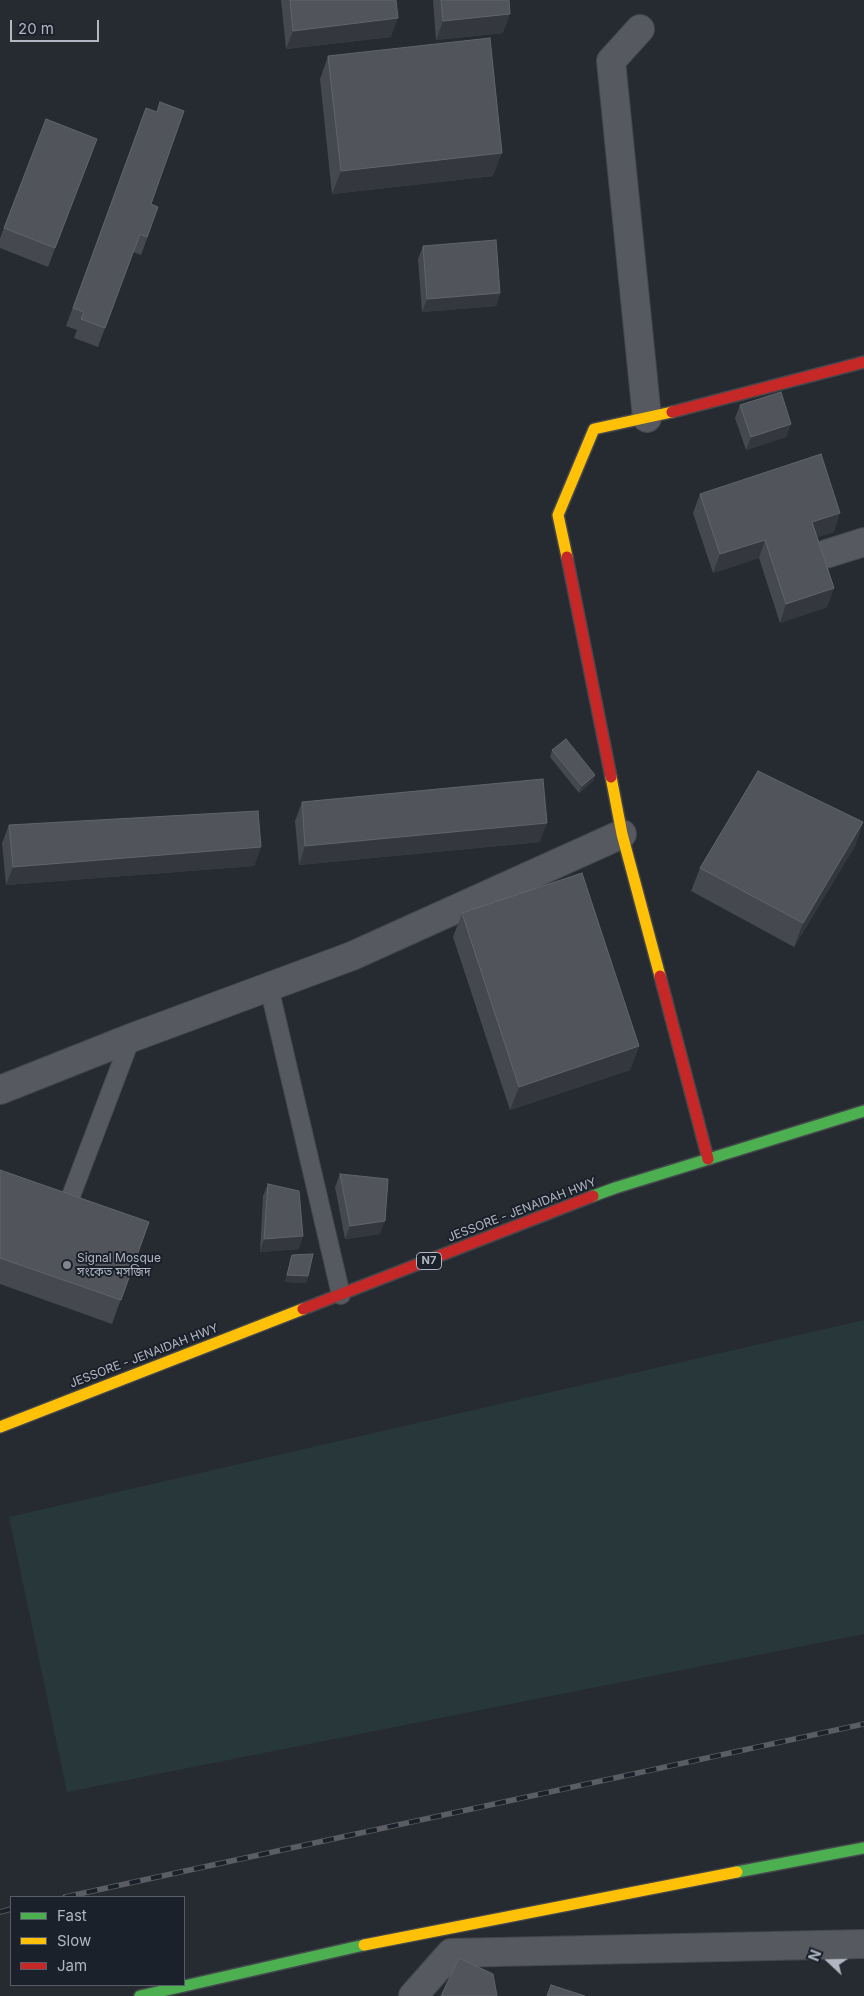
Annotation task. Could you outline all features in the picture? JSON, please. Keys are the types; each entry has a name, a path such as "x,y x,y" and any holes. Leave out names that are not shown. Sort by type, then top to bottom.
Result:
{"main road":[{"path":"708,1159 622,834 558,515 594,429 647,418 864,362"},
{"name":"JESSORE - JENAIDAH HWY","path":"0,1427 615,1188 864,1111"},
{"path":"185,1986 393,1938 864,1848"},
{"path":"140,1996 184,1986"}],"street":[{"path":"640,28 611,61 647,418"},
{"path":"826,554 864,542"},
{"path":"0,1090 131,1038 352,956 622,834"},
{"path":"414,1996 451,1953 864,1944"}],"lane":[{"path":"269,987 341,1295"},
{"path":"71,1196 131,1038"}],"shaded area":[{"path":"864,1320 864,1634 67,1792 9,1517"}],"building":[{"path":"290,0 396,0 398,18 293,31"},
{"path":"441,0 509,0 510,14 443,21"},
{"path":"490,38 502,153 341,171 328,56"},
{"path":"160,102 184,111 151,204 158,207 147,237 140,234 105,328 81,319 84,312 73,308 146,108 157,112"},
{"path":"46,119 97,139 55,248 4,228"},
{"path":"496,240 500,293 427,299 423,246"},
{"path":"781,392 791,424 751,437 740,405"},
{"path":"821,454 840,513 812,522 834,588 786,604 765,540 720,554 700,494"},
{"path":"566,739 595,775 582,786 552,750"},
{"path":"758,771 863,822 803,923 700,868"},
{"path":"543,779 547,823 305,846 302,802"},
{"path":"258,811 261,847 13,867 9,825"},
{"path":"582,873 639,1046 519,1087 462,913"},
{"name":"Signal Mosque সংকেত মসজিদ","path":"0,1170 149,1222 121,1300 0,1258"},
{"path":"340,1174 388,1179 385,1221 350,1226"},
{"path":"268,1184 299,1191 303,1236 264,1239"},
{"path":"313,1254 308,1276 287,1275 292,1255"},
{"path":"459,1958 493,1974 497,1996 441,1996"},
{"path":"551,1985 585,1996 547,1996"}],"railway":[{"path":"70,1896 864,1724"},
{"path":"0,1912 10,1909"}],"traffic: fast":[{"path":"593,1196 864,1111"},
{"path":"737,1872 864,1848"},
{"path":"185,1986 364,1945"},
{"path":"140,1996 184,1986"}],"traffic: slow":[{"path":"567,557 558,515 594,429 672,412"},
{"path":"611,777 622,834 660,976"},
{"path":"0,1427 303,1309"},
{"path":"364,1945 737,1872"}],"traffic: jam":[{"path":"672,412 864,362"},
{"path":"567,557 611,777"},
{"path":"660,976 708,1159"},
{"path":"303,1309 593,1196"}],"place":[{"name":"Signal Mosque সংকেত মসজিদ","path":"67,1265"}]}
